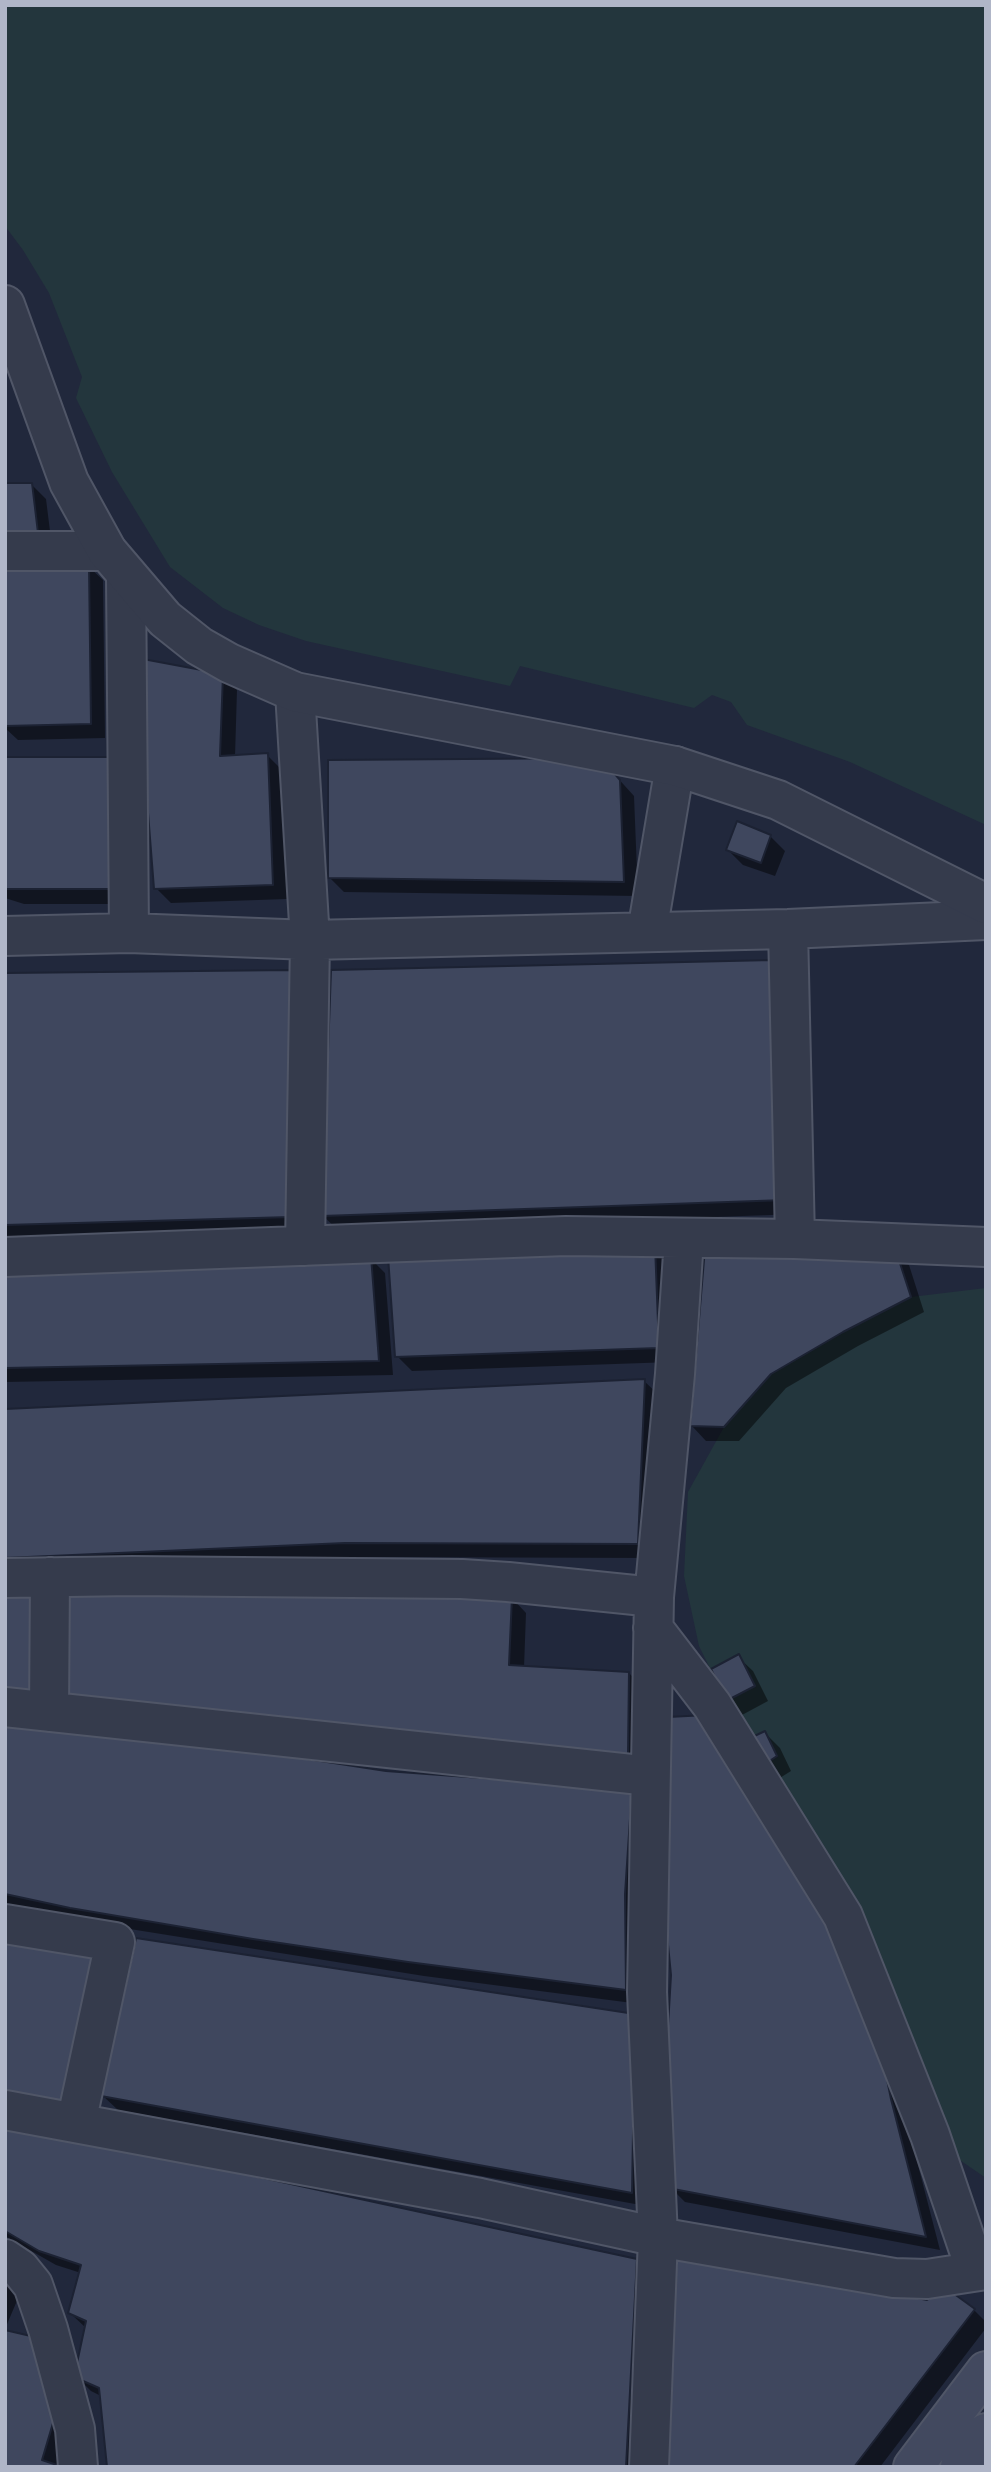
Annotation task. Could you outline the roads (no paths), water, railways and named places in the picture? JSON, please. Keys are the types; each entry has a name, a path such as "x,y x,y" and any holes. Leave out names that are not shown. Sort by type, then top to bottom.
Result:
{"main road":[{"path":"913,2467 986,2371"},
{"path":"960,2467 986,2433"}],"street":[{"path":"5,305 69,482 117,563 165,619 199,646 229,663 295,692 675,766 778,800 986,904"},
{"path":"5,551 117,563"},
{"path":"117,563 129,933"},
{"path":"295,692 310,940 305,1246"},
{"path":"647,932 675,766"},
{"path":"5,936 129,933 310,940 788,929 986,920"},
{"path":"788,929 795,1239"},
{"path":"5,1257 566,1236 795,1239 986,1247"},
{"path":"649,2467 658,2237 648,1992 654,1613 684,1239"},
{"path":"5,1577 462,1579 508,1582 654,1613 843,1916 981,2271 927,2279 894,2278 658,2237 480,2198 5,2110"},
{"path":"49,1713 50,1577"},
{"path":"5,1707 650,1776"},
{"path":"5,1924 115,1942 76,2123"},
{"path":"5,2259 20,2269 33,2285 75,2429 78,2467"}]}
